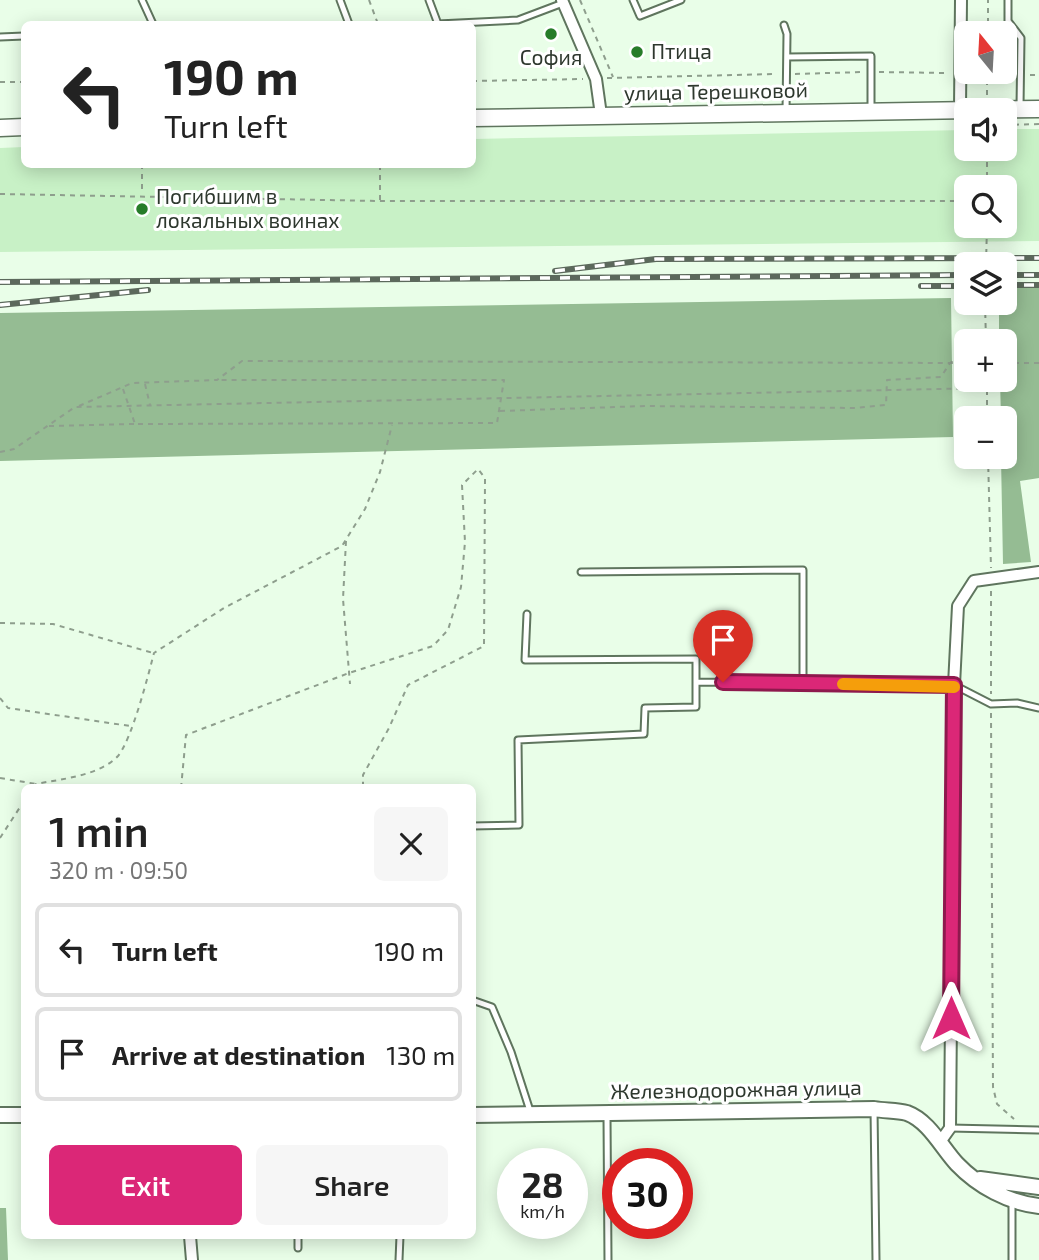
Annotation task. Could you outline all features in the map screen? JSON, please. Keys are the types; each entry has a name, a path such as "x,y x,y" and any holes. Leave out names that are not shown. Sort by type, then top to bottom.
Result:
{"main road":[{"name":"улица Терешковой","path":"476,117 954,109"},
{"name":"улица Терешковой","path":"1017,109 1039,109"},
{"path":"0,128 21,127"}],"street":[{"path":"961,0 961,21"},
{"path":"562,1 596,79 601,115"},
{"path":"940,1142 950,1128 954,685 958,606 963,593 974,581 991,576 1035,572"},
{"name":"Железнодорожная улица","path":"476,1115 874,1109 909,1114 925,1125 972,1178 1012,1200 1039,1206"},
{"path":"0,1115 21,1115"},
{"path":"972,1178 1039,1187"},
{"path":"190,1239 192,1260"}],"lane":[{"path":"142,0 152,21"},
{"path":"340,0 348,21"},
{"path":"429,0 437,21"},
{"path":"633,0 640,16 681,0"},
{"path":"1008,0 1008,21 1021,38 1020,109"},
{"path":"476,22 518,20 562,1"},
{"path":"784,25 787,57 786,112"},
{"path":"0,37 21,36"},
{"path":"787,57 871,56 871,110"},
{"path":"580,572 803,570 803,683"},
{"path":"476,825 519,825 518,740 644,734 645,708 696,707 696,659 526,660 527,614"},
{"path":"696,682 954,685 991,704 1017,703 1039,708"},
{"path":"476,1001 492,1007 511,1052 531,1114"},
{"path":"874,1109 876,1260"},
{"path":"607,1113 608,1260"},
{"path":"950,1128 1038,1130"},
{"path":"1012,1200 1012,1260"},
{"path":"298,1239 298,1248"},
{"path":"399,1260 400,1239"}],"path":[{"path":"369,0 377,21"},
{"path":"580,0 614,78"},
{"path":"988,0 988,21"},
{"path":"476,81 871,72 954,73"},
{"path":"0,82 21,82"},
{"path":"1017,125 1039,124"},
{"path":"142,168 142,195"},
{"path":"380,168 380,201"},
{"path":"0,194 380,201 954,201"},
{"path":"217,380 242,360 954,363"},
{"path":"499,412 645,406 855,408 886,405 887,380 941,377 954,360"},
{"path":"1017,363 1039,363"},
{"path":"0,452 14,449 75,407 123,387 145,383 217,380 504,380 497,423 48,426"},
{"path":"145,383 150,406"},
{"path":"123,387 135,424"},
{"path":"75,407 954,389"},
{"path":"43,784 91,772 118,756 142,700 154,653 224,608 342,546 365,509 380,472 392,424"},
{"path":"181,784 186,735 349,673 433,646 448,630 460,587 464,542 462,485 478,469 485,478 484,646 408,685 363,775 363,784"},
{"path":"988,469 993,1087 997,1104 1018,1122 1038,1130"},
{"path":"346,540 343,599 349,684"},
{"path":"0,623 53,624 154,653"},
{"path":"0,698 8,708 130,726"},
{"path":"0,778 26,784"},
{"path":"0,838 21,806"}],"green space":[{"path":"1017,129 1039,129 1039,241 0,252 0,148 21,147 21,168 476,168 476,139 954,130 954,161 1017,161"},
{"path":"1017,287 1039,287 1039,478 1020,481 1031,562 1003,564 1001,469 1017,469 1017,406 1001,406 1000,392 1017,392 1017,329 999,329 999,315 1017,315"},
{"path":"951,298 953,437 0,461 0,313"},
{"path":"0,1208 6,1208 8,1260 0,1260"}],"railway":[{"path":"555,271 656,259 1039,258"},
{"path":"0,282 954,275"},
{"path":"1017,275 1039,275"},
{"path":"1017,285 1039,285"},
{"path":"921,286 954,286"},
{"path":"0,305 148,290"}],"slow traffic":[{"path":"843,684 954,687"}],"place":[{"name":"София","path":"551,34"},
{"name":"Птица","path":"637,52"},
{"name":"Погибшим в локальных воинах","path":"142,209"}],"route":[{"path":"723,682 954,685 951,1018"}]}
